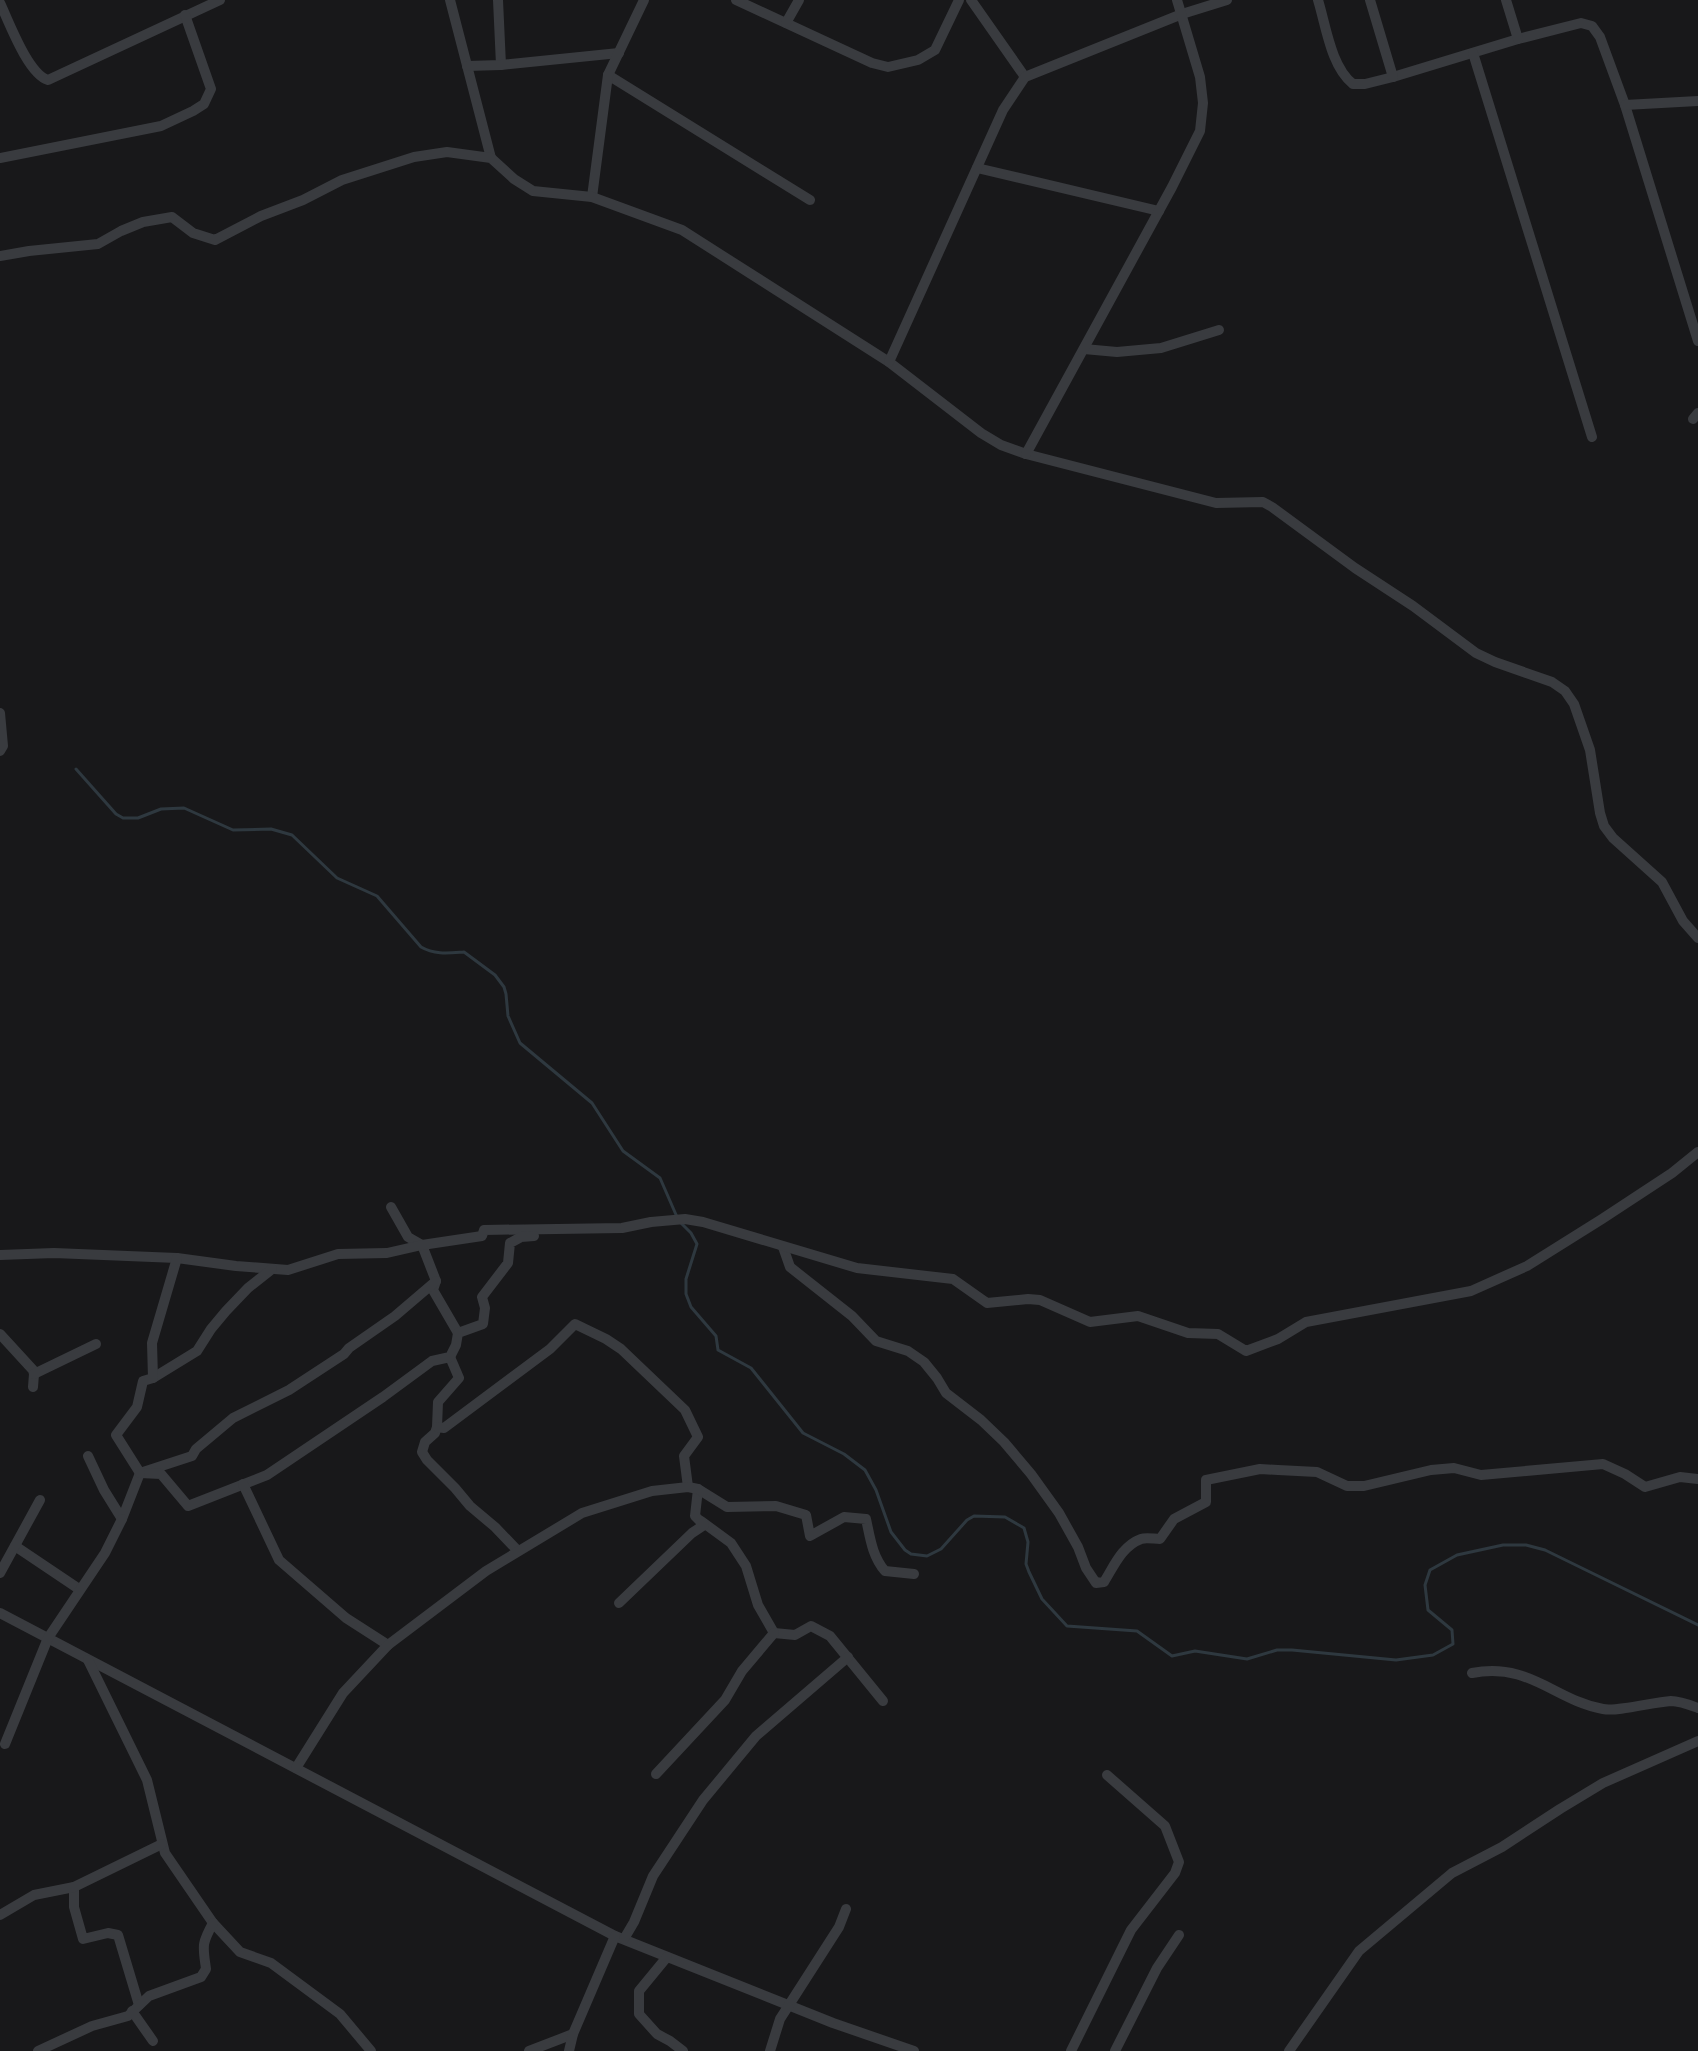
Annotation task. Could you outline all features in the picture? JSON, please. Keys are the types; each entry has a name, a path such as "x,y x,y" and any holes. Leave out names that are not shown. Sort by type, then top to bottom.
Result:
{"street":[{"path":"0,3 29,62 39,75 48,80 220,0"},
{"path":"450,0 491,158 514,179 533,191 592,197 682,230 889,362 981,433 1001,445 1026,454 1216,503 1263,502 1355,568 1413,606 1476,653 1552,682 1565,691 1574,704 1590,750 1604,826 1613,838 1662,882 1683,921 1698,938"},
{"path":"498,0 501,65"},
{"path":"592,197 608,75 644,0"},
{"path":"736,0 872,63 888,67 918,60 935,50 959,0"},
{"path":"786,23 799,0"},
{"path":"971,0 1025,77"},
{"path":"1026,454 1159,211 1200,131 1203,103 1200,77 1177,0"},
{"path":"889,362 1003,110 1025,77 1182,14 1227,0"},
{"path":"1318,0 1336,62 1342,74 1353,84 1365,84 1393,77 1518,39 1581,23 1592,26 1600,38 1625,105 1698,341"},
{"path":"1370,0 1393,77"},
{"path":"1506,0 1518,39"},
{"path":"0,158 161,126 204,104 211,89 185,15"},
{"path":"466,66 501,65 619,53"},
{"path":"1473,53 1592,437"},
{"path":"608,75 810,200"},
{"path":"1625,105 1698,101"},
{"path":"0,256 98,244 143,222 172,217 193,232 215,240 261,216 303,200 342,180 395,162 447,152 491,158"},
{"path":"976,168 1159,211"},
{"path":"1084,349 1117,352 1161,348 1219,330"},
{"path":"0,713 3,746 0,751"},
{"path":"0,1255 54,1253 177,1258 288,1270 338,1254 387,1253 482,1236 484,1230 622,1228 651,1222 685,1219 703,1222 857,1268 953,1279 987,1303 1040,1300 1090,1322 1138,1316 1188,1333 1218,1334 1246,1351 1278,1339 1306,1322 1471,1291 1536,1260 1672,1173 1698,1152"},
{"path":"140,1473 161,1474 188,1506 267,1475 384,1397 432,1361 450,1356 456,1345 458,1333 433,1290 436,1281 422,1245 408,1237 391,1207"},
{"path":"458,1333 483,1324 485,1308 482,1297 508,1263 510,1243 521,1237 547,1235 566,1228"},
{"path":"783,1247 790,1267 852,1316 876,1341 908,1351 924,1362 946,1393 981,1420 1004,1442 1059,1513 1078,1547 1086,1568 1096,1583 1104,1582 1116,1560 1142,1538 1160,1539 1174,1519 1206,1502 1206,1480 1260,1469 1317,1472 1347,1486 1364,1486 1431,1470 1454,1468 1481,1474 1603,1464 1645,1487 1680,1477 1698,1479"},
{"path":"153,1378 152,1343 177,1258"},
{"path":"140,1473 116,1436 137,1407 143,1382 197,1351 226,1311 248,1288 273,1269"},
{"path":"140,1473 192,1456 196,1449 233,1418 289,1390 344,1354 349,1348 395,1316 436,1281"},
{"path":"437,1427 444,1428 550,1349 575,1324 606,1338 621,1349 685,1410 698,1437 684,1456 693,1488 695,1516 704,1525 619,1603"},
{"path":"0,1335 34,1374 33,1387"},
{"path":"34,1374 96,1344"},
{"path":"450,1356 459,1378 438,1402 435,1433 422,1448 427,1460 470,1506 518,1551"},
{"path":"88,1456 104,1490 122,1520"},
{"path":"4,1744 48,1638 105,1553 122,1520 140,1473"},
{"path":"243,1484 279,1560 346,1618 388,1645"},
{"path":"296,1768 343,1693 388,1645 486,1571 582,1513 652,1491 693,1488 727,1507 776,1506 806,1515 810,1536 844,1517 866,1519 870,1540 879,1563 885,1571 914,1574"},
{"path":"0,1573 40,1500"},
{"path":"695,1516 731,1543 746,1566 759,1605 774,1633"},
{"path":"15,1546 80,1589"},
{"path":"0,1613 620,1938 900,2049 914,2051"},
{"path":"774,1633 795,1635 811,1626 830,1636 883,1701"},
{"path":"656,1774 725,1700 742,1671 774,1633"},
{"path":"569,2051 573,2034 653,1876 703,1800 756,1736 848,1657"},
{"path":"88,1659 147,1780 162,1844 169,1859 213,1923 240,1952 271,1963 340,2014 371,2051"},
{"path":"1472,1673 1490,1670 1520,1675 1604,1710 1674,1701 1698,1708"},
{"path":"1289,2051 1359,1951 1452,1873 1502,1847 1603,1783 1698,1741"},
{"path":"1070,2051 1081,2022 1131,1930 1175,1873 1179,1862 1165,1826 1107,1775"},
{"path":"0,1915 34,1894 74,1887 162,1844"},
{"path":"74,1887 74,1907 84,1939 108,1933 118,1935 135,2008 153,2041"},
{"path":"770,2051 780,2019 839,1927 846,1909"},
{"path":"38,2051 92,2026 128,2016 149,1996 201,1977 206,1969 203,1941 213,1923"},
{"path":"1115,2051 1157,1968 1179,1935"},
{"path":"667,1957 639,1991 639,2014 657,2034 683,2051"},
{"path":"529,2051 573,2034"}],"waterway":[{"path":"76,769 116,814 123,818 138,818 161,809 184,808 233,830 271,829 292,835 337,878 377,896 421,947 437,952 464,952 495,975 504,987 508,1016 520,1043 592,1103 623,1151 660,1178 677,1217"},
{"path":"680,1222 691,1233 697,1244 686,1279 686,1294 691,1307 716,1336 718,1350 751,1368 803,1433 844,1454 865,1470 876,1490 891,1532 905,1550 911,1554 927,1556 941,1549 967,1520 974,1516 1005,1517 1024,1528 1028,1542 1026,1564 1029,1572 1042,1599 1067,1626 1137,1631 1172,1656 1195,1651 1247,1659 1277,1650 1396,1660 1433,1655 1453,1644 1452,1630 1428,1610 1425,1585 1430,1570 1457,1555 1503,1545 1526,1545 1545,1550 1698,1625"}]}
